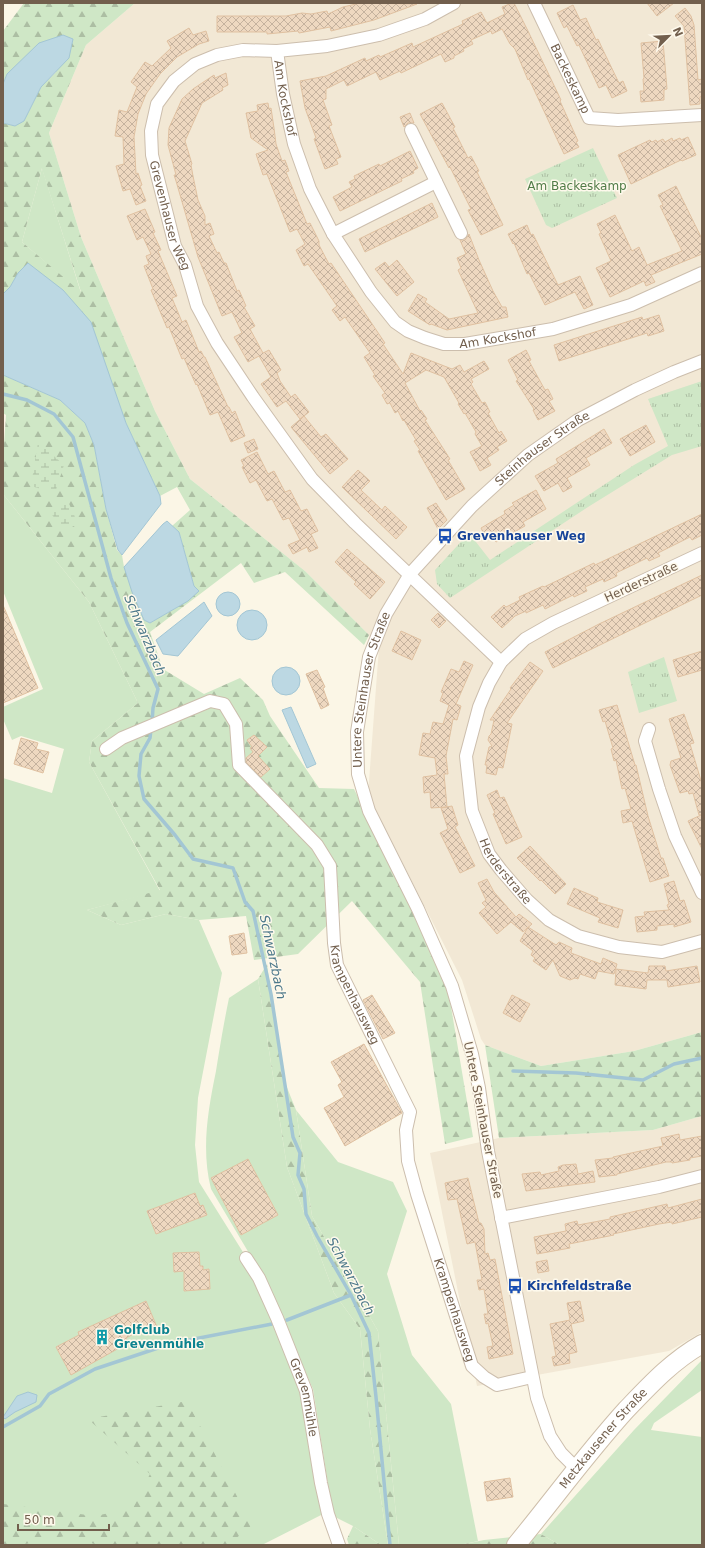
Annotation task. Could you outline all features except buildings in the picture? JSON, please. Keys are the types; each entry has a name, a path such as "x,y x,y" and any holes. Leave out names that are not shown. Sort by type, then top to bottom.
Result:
{"main road":[{"name":"Metzkausener Straße","path":"516,1545 576,1468 654,1380 671,1365 702,1344"}],"street":[{"name":"Grevenhauser Weg","path":"410,574 355,523 312,479 253,398 217,343 197,306 185,265 175,246 152,155 151,131 157,104 174,81 195,64 217,55 243,50 277,51 328,46 379,35 425,19 454,3"},
{"name":"Backeskamp","path":"534,3 589,118 618,120 702,115"},
{"name":"Am Kockshof","path":"277,51 283,94 294,144 310,189 333,234 371,292 395,322 408,331 444,344 465,344 553,328 631,305 702,273"},
{"path":"411,130 461,233"},
{"path":"333,234 436,182"},
{"name":"Steinhauser Straße","path":"410,574 472,506 528,455 546,441 578,420 635,390 702,361"},
{"name":"Herderstraße","path":"702,554 553,622 525,639 501,662 489,683 479,707 466,756 472,811 489,854 527,900 549,920 578,936 619,947 662,952 702,941"},
{"path":"410,574 501,662"},
{"name":"Untere Steinhauser Straße","path":"410,574 386,614 370,657 357,732 358,774 369,811 413,899 452,986 475,1067 488,1151 537,1398 550,1436 561,1453 576,1468"},
{"name":"Krampenhausweg","path":"106,749 122,738 166,718 210,701 224,704 236,724 239,765 317,845 330,866 334,943 337,965 410,1112 406,1130 408,1161 417,1194 472,1366 484,1377 497,1385 532,1378"},
{"path":"649,729 645,741 674,836 702,893"},
{"path":"501,1218 702,1176"},
{"name":"Grevenmühle","path":"246,1258 259,1278 277,1318 306,1391 321,1482 328,1514 339,1545"}],"shaded area":[{"path":"135,3 702,3 702,1032 634,1051 541,1066 485,1045 481,1039 462,980 368,795 379,647 369,635 305,571 190,479 155,411 81,237 49,133 86,45"},
{"path":"702,1116 702,1332 669,1351 477,1386 430,1153 499,1138 653,1130"}],"green space":[{"path":"24,3 135,3 86,45 49,133 81,237 155,411 190,479 305,571 369,635 364,645 285,572 254,583 241,563 150,632 163,669 204,694 240,678 263,700 270,716 319,788 354,789 406,894 449,995 473,1137 445,1144 420,982 352,901 298,954 254,960 246,916 199,920 166,914 121,925 87,910 160,890 89,762 92,741 138,703 89,602 3,494 3,459 6,415 3,413 3,375 60,400 85,423 94,445 106,509 117,550 122,555 124,567 144,620 150,623 188,601 194,586 179,532 172,526 190,510 177,487 160,496 126,423 18,273 10,287 3,294 3,123 15,126 28,113 41,87 56,72 7,74 3,84 3,31","holes":["42,169 81,292 22,242"]},
{"name":"Am Backeskamp","path":"593,148 617,198 552,228 546,225 525,179"},
{"path":"42,168 81,293 22,242"},
{"path":"702,381 702,446 672,455 588,507 450,598 437,584 435,570 469,533 490,560 634,465 668,446 648,399"},
{"path":"38,442 64,465 55,493 31,486"},
{"path":"3,494 89,602 138,703 92,741 89,762 160,891 87,910 121,925 166,914 199,920 222,973 198,1098 195,1145 199,1182 258,1276 296,1353 329,1511 262,1545 3,1545 3,778 52,793 64,749 21,736 12,740 3,719 3,707 43,689 3,591"},
{"path":"67,499 78,524 64,531 50,512"},
{"path":"664,657 677,701 639,713 628,672"},
{"path":"267,964 282,1075 296,1110 312,1216 378,1331 399,1545 388,1545 370,1429 360,1329 334,1293 287,1167 258,979"},
{"path":"258,979 287,1167 334,1293 360,1329 370,1429 388,1545 381,1545 353,1526 333,1516 313,1389 262,1275 211,1189 206,1159 208,1115 229,998"},
{"path":"702,1032 702,1116 653,1130 499,1138 485,1045 541,1066 634,1051"},
{"path":"296,1110 338,1162 393,1182 407,1211 387,1274 412,1355 451,1404 478,1541 460,1545 399,1545 378,1331 312,1216"},
{"path":"702,1360 702,1390 654,1423 651,1430 702,1437 702,1545 560,1545 541,1534 634,1430"},
{"path":"187,1401 252,1525 228,1545 97,1545 70,1535 20,1545 3,1545 3,1504 95,1516 133,1508 150,1474 88,1419"},
{"path":"353,1526 381,1545 349,1545 347,1539"},
{"path":"541,1534 560,1545 460,1545 484,1540"}],"water":[{"path":"63,35 73,39 69,58 41,87 24,121 15,126 3,123 3,84 7,74 39,43"},
{"path":"28,263 63,290 91,322 126,423 160,496 161,504 122,555 118,550 106,509 94,445 85,423 60,400 3,375 3,294 10,287 18,273"},
{"path":"167,521 179,532 194,586 199,591 188,601 150,623 144,620 132,592 124,567"},
{"path":"228,592 233,593 239,599 239,609 233,615 228,616 223,615 217,609 216,604 217,599 223,593"},
{"path":"204,602 212,616 178,656 163,654 156,640"},
{"path":"252,610 263,614 267,625 263,636 252,640 241,636 237,625 241,614"},
{"path":"286,667 296,671 300,681 296,691 286,695 276,691 272,681 276,671"},
{"path":"291,707 316,764 307,768 282,710"},
{"path":"28,1392 37,1395 36,1402 15,1412 5,1419 3,1417 17,1396"}],"waterway":[{"name":"Schwarzbach","path":"3,394 27,400 54,414 73,437 111,578 127,623 158,689 153,708 152,723"},
{"name":"Schwarzbach","path":"151,729 150,738 141,754 139,776 144,799 175,835 193,859 233,868 245,902 253,911 271,994 293,1137 300,1153 298,1175 304,1189 306,1214 351,1295 369,1333 390,1545"},
{"path":"513,1071 576,1073 643,1080 674,1064 702,1058"},
{"path":"287,1320 351,1295"},
{"path":"3,1427 40,1406 49,1394 95,1369 158,1348 194,1339 272,1324"}],"place":[{"name":"Grevenhauser Weg","path":"445,536"},
{"name":"Kirchfeldstraße","path":"515,1286"},
{"name":"Golfclub Grevenmühle","path":"102,1337"}]}
